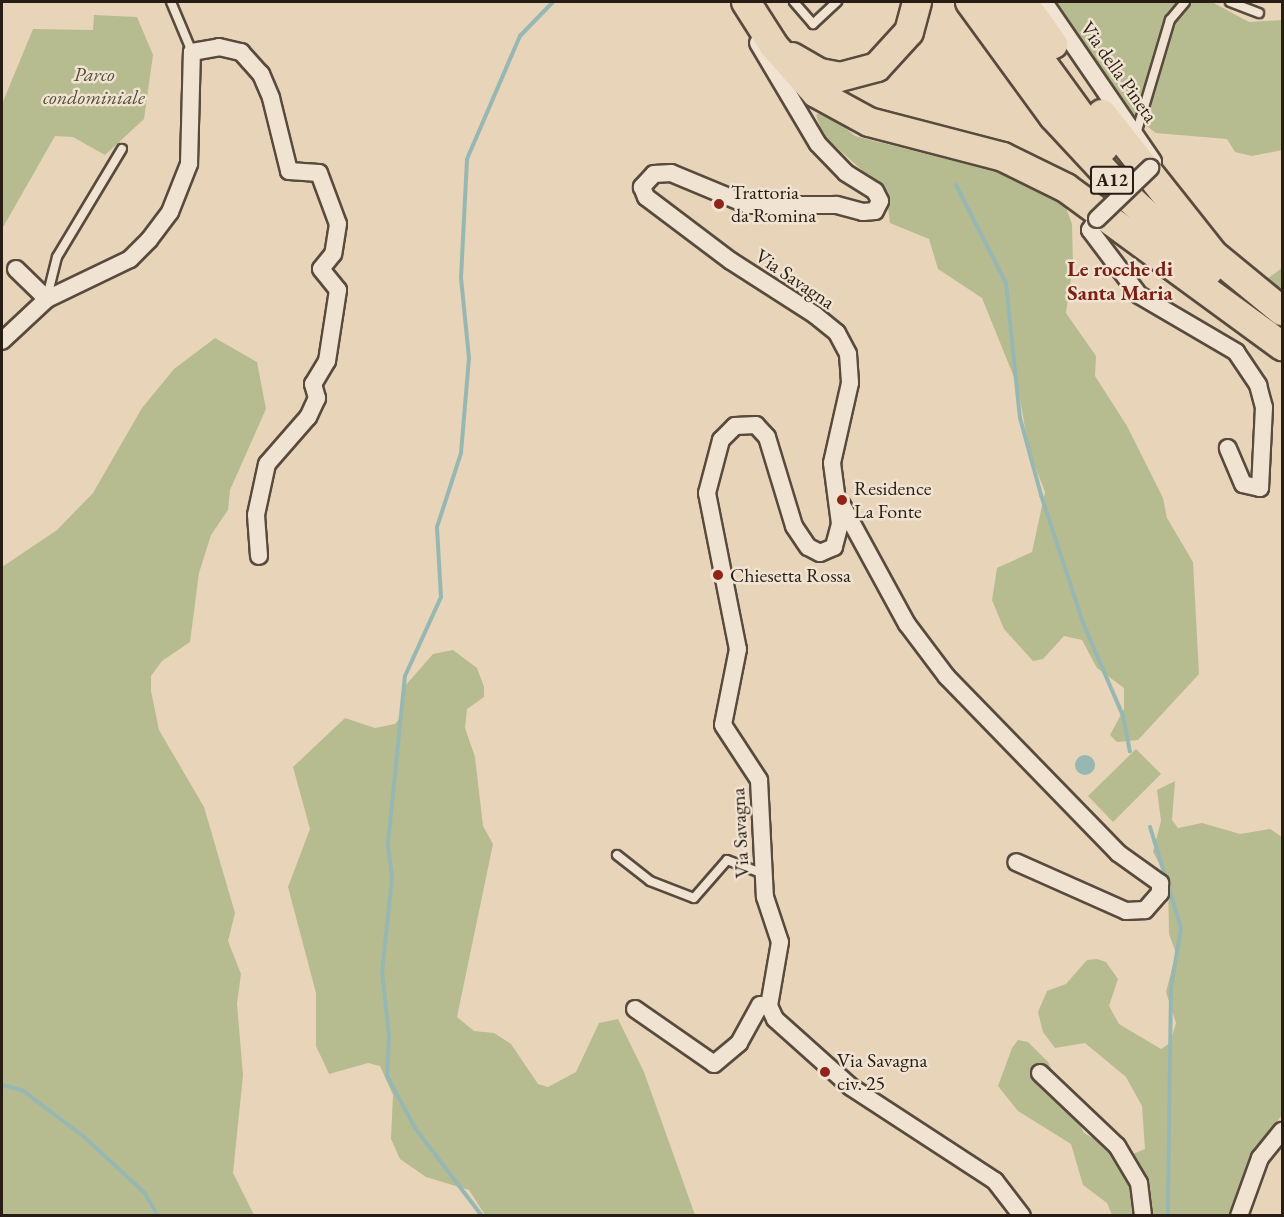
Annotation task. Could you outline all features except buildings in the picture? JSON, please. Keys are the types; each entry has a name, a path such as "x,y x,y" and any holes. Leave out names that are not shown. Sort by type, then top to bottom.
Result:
{"highway":[{"path":"746,2 774,46 816,93 869,122 1003,157 1066,188 1282,346"},
{"path":"756,2 797,63 840,77 877,67 895,53 909,33 917,2"},
{"name":"A12","path":"970,2 1054,117 1131,200 1282,331"},
{"name":"A12","path":"998,2 1101,144 1188,234 1282,311"},
{"path":"1023,2 1121,141 1212,253"}],"street":[{"name":"Via Savagna","path":"733,2 818,144 846,173 875,191 880,201 875,211 862,212 836,205 748,205 671,173 647,179 643,193 837,333 848,354 850,383 832,463 837,493 839,538 820,553 807,547 794,526 767,437 756,425 735,426 721,440 709,482 738,649 723,725 759,780 765,897 780,942 769,1006"},
{"name":"Via della Pineta","path":"1044,2 1152,154 1150,168 1097,219 1090,230 1139,295 1236,352 1258,385 1264,407 1260,488 1243,484 1228,448"},
{"path":"2,341 47,298 130,260 170,212 189,164 192,52 219,47 241,52 261,74 289,171 319,173 338,224 333,254 321,269 338,290 327,361 313,384 317,398 308,417 267,464 256,516 259,556"},
{"path":"16,270 47,298"},
{"path":"837,493 883,585 947,678 1118,853 1160,883 1160,893 1145,910 1126,911 1016,862"},
{"path":"635,1009 714,1064 740,1043 760,1005 769,1006 775,1019 842,1080 994,1181 1022,1215"},
{"path":"1040,1073 1117,1146 1139,1183 1143,1215"},
{"path":"1239,1215 1260,1158 1282,1131"}],"lane":[{"path":"171,2 192,52"},
{"path":"794,2 813,24 837,2"},
{"path":"1136,134 1170,20 1185,2"},
{"path":"1230,2 1259,13"},
{"path":"47,298 57,257 122,149"},
{"path":"616,855 650,881 694,898 727,860 764,874"}],"green space":[{"path":"1050,2 1212,2 1249,22 1282,20 1282,150 1252,156 1235,152 1227,139 1156,133 1128,112"},
{"name":"Parco condominiale","path":"94,15 137,17 153,55 144,119 105,155 73,137 55,136 2,229 2,104 33,29 93,30"},
{"path":"825,110 855,136 1006,174 1065,205 1072,224 1073,265 1066,313 1096,356 1095,376 1127,426 1163,498 1167,518 1193,562 1199,674 1138,740 1117,742 1110,735 1124,709 1124,688 1097,668 1082,640 1064,636 1043,659 1033,661 1004,629 992,600 997,568 1032,552 1045,492 1029,451 1018,387 982,298 938,269 929,239 890,223 886,192 823,135 816,115"},
{"path":"1282,268 1282,295 1264,281"},
{"path":"215,338 257,362 266,409 230,490 228,510 211,535 199,573 190,642 162,661 151,676 151,691 159,730 204,807 235,913 228,941 241,974 237,1004 243,1075 233,1173 254,1215 2,1215 2,567 57,530 93,493 142,408 174,369"},
{"path":"453,650 477,668 484,687 484,697 467,709 465,728 475,757 483,826 493,844 457,1017 474,1031 494,1033 511,1044 538,1084 548,1087 576,1072 599,1023 618,1019 644,1072 695,1215 485,1215 469,1190 426,1177 400,1159 391,1139 393,1095 380,1066 368,1063 329,1074 316,1046 316,993 288,887 310,829 293,767 345,718 375,728 395,724 402,716 405,686 433,654"},
{"path":"1136,749 1161,774 1113,822 1088,796"},
{"path":"1175,781 1172,820 1178,828 1202,823 1240,834 1270,829 1282,837 1282,1115 1253,1151 1231,1215 1112,1215 1107,1203 1083,1185 1071,1144 1018,1111 998,1086 1012,1048 1018,1040 1028,1042 1048,1062 1084,1133 1126,1157 1145,1149 1142,1106 1126,1077 1085,1043 1055,1048 1043,1032 1038,1012 1047,991 1066,984 1087,960 1097,959 1106,962 1118,979 1109,1006 1119,1024 1161,1049 1170,1043 1176,1023 1166,992 1176,953 1169,934 1168,880 1153,852 1161,821 1157,790"}],"water":[{"path":"1085,755 1092,758 1095,765 1092,772 1085,775 1078,772 1075,765 1078,758"}],"waterway":[{"path":"482,1216 415,1128 387,1076 389,1036 382,972 392,878 388,843 405,676 441,597 437,527 461,453 469,358 461,278 467,159 520,36 553,2"},
{"path":"956,185 1006,283 1020,418 1041,495 1083,623 1123,716 1130,751"},
{"path":"1150,827 1181,928 1171,988 1168,1216"},
{"path":"2,1085 22,1090 83,1136 144,1192 158,1216"}],"place":[{"name":"Trattoria da Romina","path":"719,204"},
{"name":"Residence La Fonte","path":"842,500"},
{"name":"Chiesetta Rossa","path":"718,575"},
{"name":"Via Savagna civ. 25","path":"825,1072"}],"district":[{"name":"Le rocche di Santa Maria","path":"1120,281"}]}
